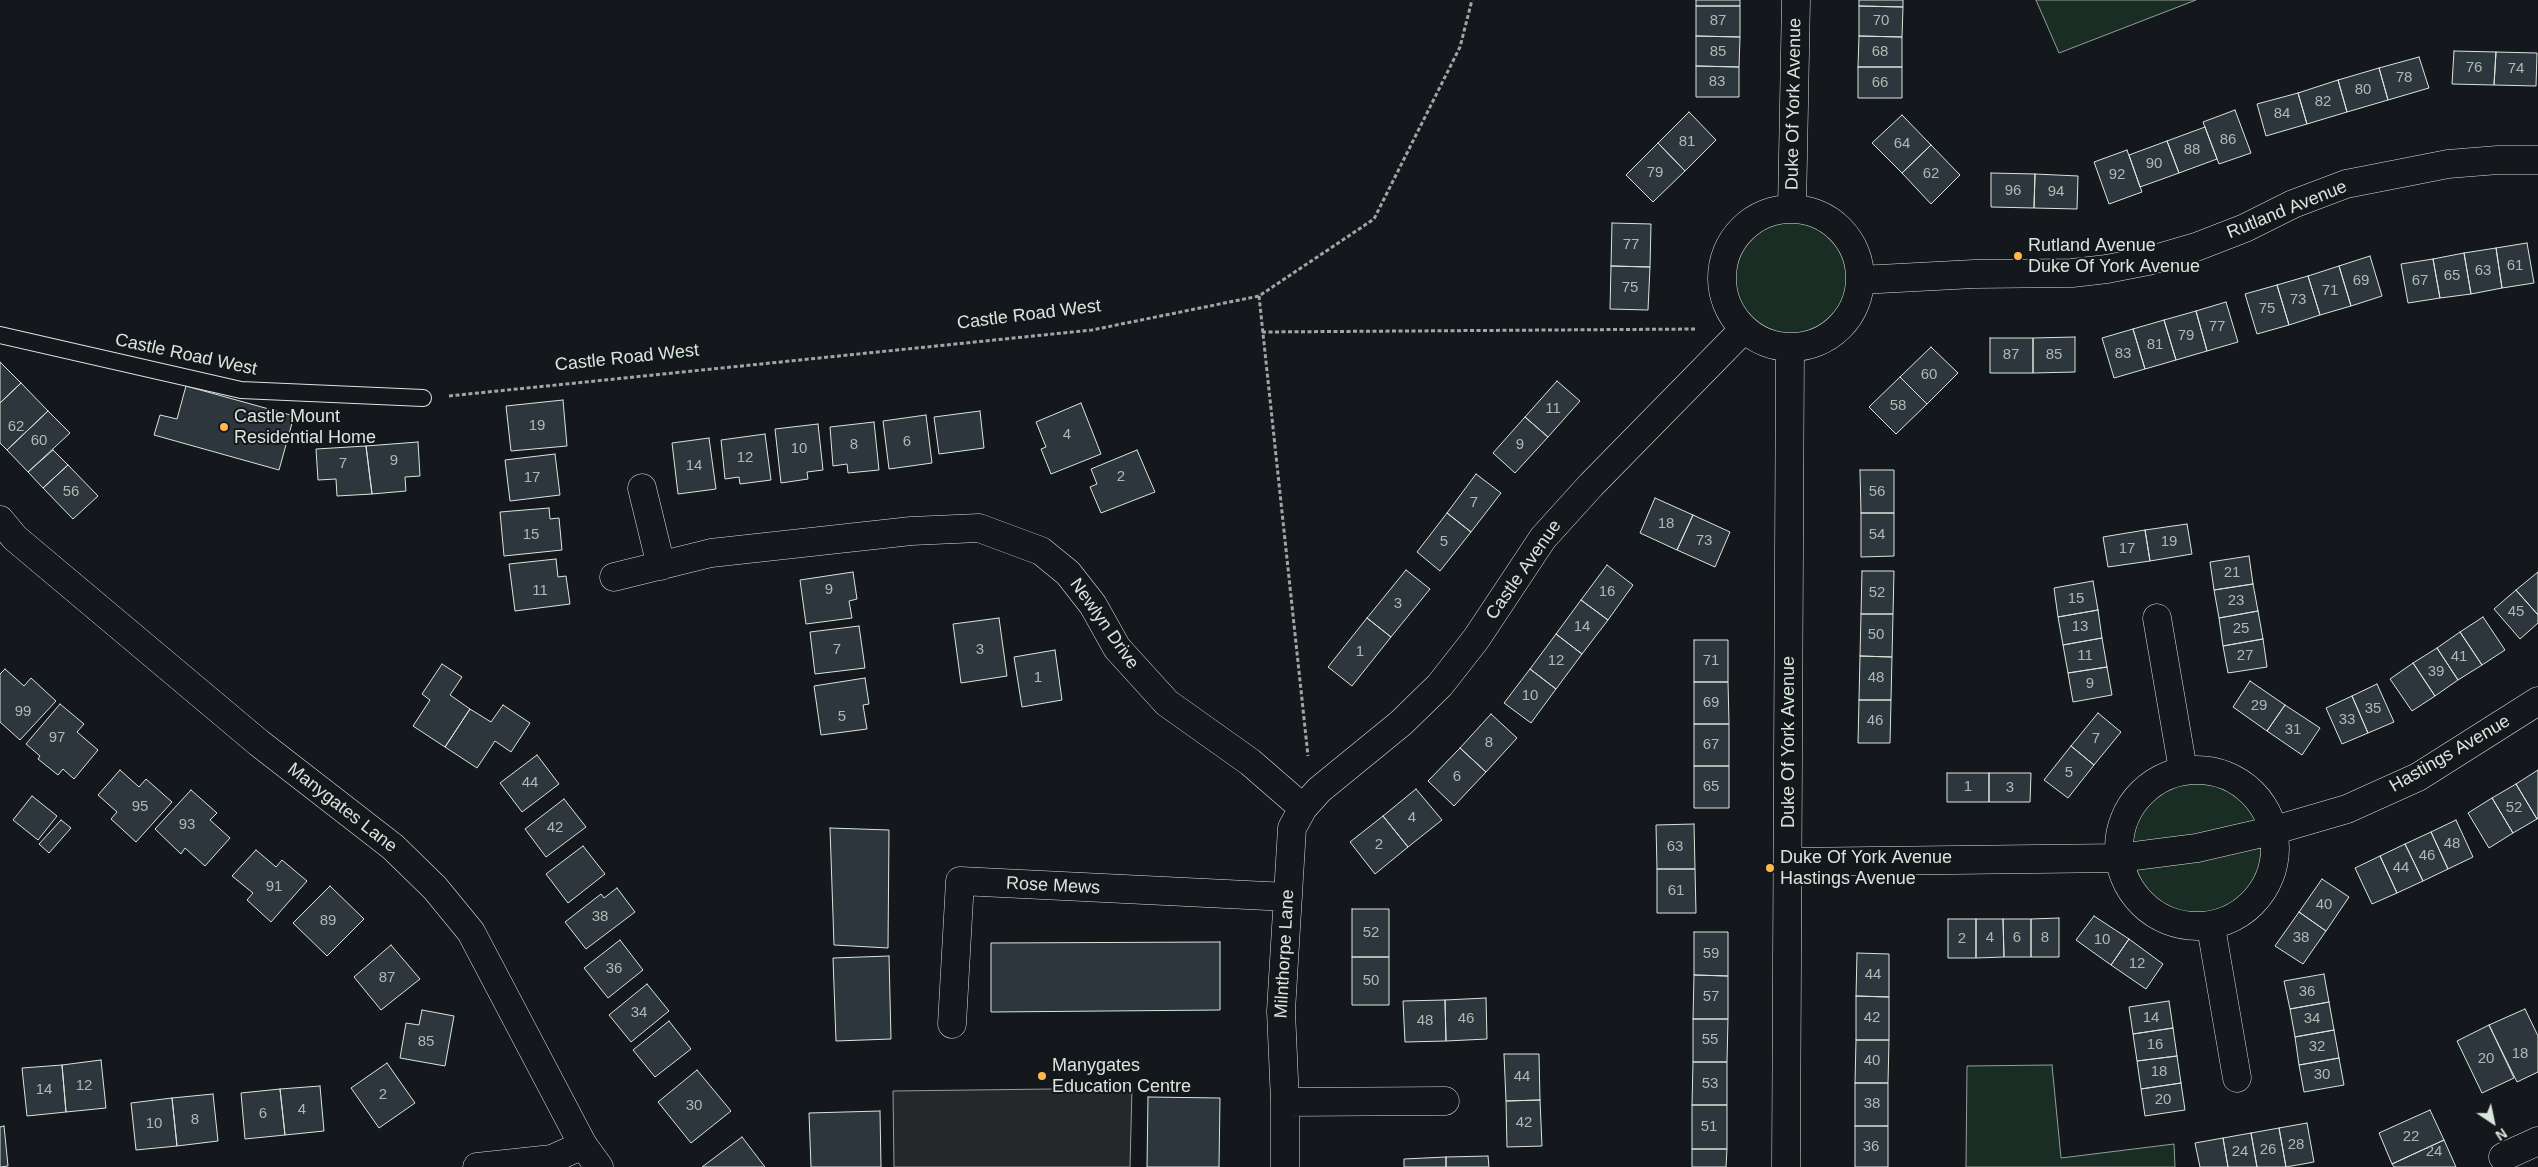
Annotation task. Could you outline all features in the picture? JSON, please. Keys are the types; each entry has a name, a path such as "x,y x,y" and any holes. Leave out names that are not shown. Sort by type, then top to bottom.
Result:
{"street":[{"name":"Duke Of York Avenue","path":"1792,209 1796,0"},
{"name":"Rutland Avenue","path":"1860,280 1974,274 2072,273 2107,269 2148,261 2196,247 2245,228 2293,204 2346,184 2448,164 2498,160 2538,160"},
{"name":"Duke Of York Avenue","path":"1792,209 1812,212 1831,222 1845,235 1855,252 1860,280 1852,310 1836,330 1815,342 1790,347 1766,342 1744,329 1734,318 1723,293 1722,273 1727,250 1737,234 1758,217 1775,211 1792,209"},
{"name":"Castle Avenue","path":"1304,808 1319,790 1401,724 1440,685 1476,639 1543,538 1591,485 1744,329"},
{"name":"Duke Of York Avenue","path":"1786,1167 1789,862 1790,347"},
{"path":"642,488 661,566"},
{"name":"Manygates Lane","path":"0,520 15,538 259,743 393,848 435,888 471,932 583,1145 599,1167"},
{"name":"Newlyn Drive","path":"614,577 720,552 911,532 978,528 1041,551 1068,572 1093,606 1117,648 1167,703 1250,762 1304,808"},
{"path":"2157,618 2183,770"},
{"name":"Hastings Avenue","path":"1789,862 2119,858 2197,848 2275,830 2347,809 2418,777 2538,700"},
{"path":"2183,770 2214,771 2241,782 2258,797 2275,830 2275,867 2262,894 2238,917 2211,926 2180,926 2151,912 2130,891 2119,858 2122,823 2135,799 2158,780 2183,770"},
{"name":"Milnthorpe Lane","path":"1285,1167 1285,1102 1281,1011 1292,828 1304,808"},
{"name":"Rose Mews","path":"952,1024 960,881 1288,897"},
{"path":"2211,926 2237,1078"},
{"path":"1285,1102 1445,1101"},
{"path":"2504,1158 2538,1141"},
{"path":"477,1167 552,1159 583,1145"}],"lane":[{"name":"Castle Road West","path":"0,335 241,390 422,398"}],"path":[{"path":"1304,808 1308,763 1262,332 1260,296 1374,219 1460,48 1472,0"},
{"name":"Castle Road West","path":"422,398 1092,330 1260,296"},
{"path":"1262,332 1744,329"}],"green space":[{"path":"2036,0 2196,0 2059,53"},
{"path":"1791,209 1817,214 1840,229 1855,252 1860,278 1855,304 1840,327 1817,342 1791,347 1765,342 1742,327 1727,304 1722,278 1727,252 1742,229 1765,214"},
{"path":"2189,770 2205,770 2220,773 2234,779 2257,798 2266,811 2272,825 2275,848 2274,863 2266,885 2247,908 2234,917 2220,923 2205,926 2189,926 2174,923 2160,917 2137,898 2128,885 2122,871 2119,856 2119,840 2122,825 2128,811 2147,788 2160,779 2174,773"},
{"path":"2052,1065 2061,1158 2174,1144 2175,1167 1966,1167 1967,1066"}],"shaded area":[{"path":"1132,1088 1130,1167 894,1167 893,1091"}],"building":[{"path":"1696,0 1740,0 1740,6 1696,6"},
{"path":"1859,0 1903,0 1903,7 1859,6"},
{"path":"1696,6 1740,6 1740,37 1696,36"},
{"path":"1859,6 1903,7 1902,37 1859,36"},
{"path":"1696,36 1740,37 1739,67 1696,66"},
{"path":"1859,36 1902,37 1902,67 1858,67"},
{"path":"2454,51 2496,52 2494,85 2452,84"},
{"path":"2496,52 2537,53 2536,86 2494,85"},
{"path":"2419,57 2429,88 2388,100 2379,68"},
{"path":"1696,66 1739,67 1739,97 1696,97"},
{"path":"1858,67 1902,67 1902,98 1858,98"},
{"path":"2379,68 2388,100 2347,112 2338,80"},
{"path":"2338,80 2347,112 2307,124 2298,93"},
{"path":"2298,93 2307,124 2266,136 2257,104"},
{"path":"2235,110 2251,153 2219,164 2203,122"},
{"path":"1689,112 1716,140 1685,171 1658,143"},
{"path":"1902,115 1931,145 1902,173 1872,143"},
{"path":"2205,127 2217,159 2179,173 2167,141"},
{"path":"2167,141 2179,173 2140,187 2129,155"},
{"path":"1658,143 1685,171 1653,202 1626,175"},
{"path":"1931,145 1960,175 1931,204 1902,173"},
{"path":"2127,150 2142,192 2109,204 2094,162"},
{"path":"1991,173 2035,174 2034,208 1991,207"},
{"path":"2035,174 2078,176 2077,209 2034,208"},
{"path":"1612,223 1651,224 1650,267 1611,266"},
{"path":"2527,243 2534,283 2502,288 2496,248"},
{"path":"2496,248 2502,288 2471,294 2464,253"},
{"path":"2464,253 2471,294 2440,298 2433,259"},
{"path":"2370,256 2382,296 2351,306 2339,266"},
{"path":"2433,259 2440,298 2408,303 2401,264"},
{"path":"1611,266 1650,267 1648,310 1610,309"},
{"path":"2339,266 2351,306 2320,315 2308,276"},
{"path":"2308,276 2320,315 2289,325 2277,285"},
{"path":"2277,285 2289,325 2257,334 2245,294"},
{"path":"2226,302 2238,342 2207,351 2196,311"},
{"path":"2196,311 2207,351 2176,360 2164,320"},
{"path":"2164,320 2176,360 2145,369 2133,329"},
{"path":"2133,329 2145,369 2114,378 2102,338"},
{"path":"2075,337 2075,372 2033,373 2033,338"},
{"path":"1990,338 2033,338 2033,373 1990,373"},
{"path":"1931,347 1958,373 1927,404 1900,377"},
{"path":"0,362 21,383 0,403"},
{"path":"1900,377 1927,404 1896,434 1869,407"},
{"path":"1557,381 1580,401 1548,437 1525,417"},
{"path":"21,383 48,411 7,450 0,443 0,403"},
{"name":"Castle Mount Residential Home","path":"186,386 294,416 279,470 154,435 160,415 177,419"},
{"path":"563,400 567,446 511,451 506,406"},
{"path":"1081,403 1101,454 1051,474 1041,449 1046,447 1036,422"},
{"path":"48,411 70,433 28,472 7,450"},
{"path":"980,411 984,448 939,454 934,417"},
{"path":"926,415 932,463 889,469 883,421"},
{"path":"1525,417 1548,437 1515,473 1493,453"},
{"path":"874,422 879,470 848,473 847,464 833,466 830,427"},
{"path":"818,424 823,470 807,472 808,479 781,483 775,429"},
{"path":"765,434 771,480 740,484 739,477 725,479 721,440"},
{"path":"709,438 716,489 678,494 672,443"},
{"path":"418,442 420,476 405,477 406,491 372,494 366,446"},
{"path":"366,446 372,494 337,496 336,479 318,480 316,449"},
{"path":"53,450 68,465 43,488 28,472"},
{"path":"1137,450 1155,492 1101,513 1090,487 1097,484 1091,469"},
{"path":"555,454 560,495 510,501 505,460"},
{"path":"68,465 98,496 73,519 43,488"},
{"path":"1860,470 1894,470 1894,513 1861,513"},
{"path":"1476,474 1501,493 1471,532 1447,513"},
{"path":"1655,498 1693,515 1677,550 1640,533"},
{"path":"549,508 550,519 559,518 562,550 504,556 500,512"},
{"path":"1447,513 1471,532 1440,571 1417,552"},
{"path":"1861,513 1894,513 1894,556 1861,557"},
{"path":"1693,515 1730,532 1715,567 1677,550"},
{"path":"2187,524 2192,554 2150,561 2145,530"},
{"path":"2145,530 2150,561 2108,567 2103,537"},
{"path":"2249,556 2253,584 2214,590 2210,562"},
{"path":"556,559 558,577 566,576 570,604 515,611 509,564"},
{"path":"1607,565 1633,585 1608,620 1581,600"},
{"path":"1406,570 1430,589 1391,637 1367,618"},
{"path":"1862,571 1894,571 1893,614 1861,614"},
{"path":"853,572 857,599 849,601 852,618 806,624 800,580"},
{"path":"2538,572 2538,615 2516,590"},
{"path":"2093,581 2098,610 2058,617 2054,588"},
{"path":"2253,584 2258,611 2219,618 2214,590"},
{"path":"2516,590 2538,615 2538,623 2520,639 2494,609"},
{"path":"1581,600 1608,620 1582,654 1556,634"},
{"path":"2098,610 2102,638 2063,645 2058,617"},
{"path":"2258,611 2263,639 2223,646 2219,618"},
{"path":"1861,614 1893,614 1892,657 1860,656"},
{"path":"2483,617 2505,650 2482,665 2460,632"},
{"path":"999,618 1007,676 961,683 953,624"},
{"path":"1367,618 1391,637 1352,686 1328,667"},
{"path":"859,626 865,668 815,674 810,632"},
{"path":"2460,632 2482,665 2458,680 2437,648"},
{"path":"1556,634 1582,654 1556,689 1530,669"},
{"path":"2102,638 2107,667 2068,673 2063,645"},
{"path":"2263,639 2267,667 2228,673 2223,646"},
{"path":"1694,640 1728,640 1728,682 1694,682"},
{"path":"2437,648 2458,680 2435,696 2413,663"},
{"path":"1055,650 1062,700 1022,707 1014,657"},
{"path":"1860,656 1892,657 1891,700 1859,700"},
{"path":"2413,663 2435,696 2412,711 2390,679"},
{"path":"442,664 462,677 450,695 470,709 445,747 413,726 430,700 422,694"},
{"path":"2107,667 2112,695 2073,702 2068,673"},
{"path":"5,669 24,686 31,678 56,701 20,740 0,722 0,674"},
{"path":"1530,669 1556,689 1531,723 1504,703"},
{"path":"865,678 869,704 863,705 867,729 821,735 814,686"},
{"path":"2250,681 2285,705 2267,731 2233,707"},
{"path":"1694,682 1728,682 1729,724 1694,724"},
{"path":"2377,684 2394,722 2368,733 2352,696"},
{"path":"2352,696 2368,733 2342,744 2326,708"},
{"path":"1859,700 1891,700 1890,743 1858,743"},
{"path":"60,704 84,724 77,732 98,750 74,779 63,769 58,775 38,759 40,756 26,744"},
{"path":"503,705 530,723 511,752 495,741 477,768 445,747 470,709 491,722"},
{"path":"2285,705 2320,728 2302,755 2267,731"},
{"path":"2098,713 2121,732 2094,765 2071,746"},
{"path":"1491,714 1517,738 1486,772 1460,748"},
{"path":"1694,724 1729,724 1729,766 1694,766"},
{"path":"2071,746 2094,765 2068,798 2044,780"},
{"path":"1460,748 1486,772 1454,806 1428,781"},
{"path":"537,755 559,784 522,812 500,783"},
{"path":"1694,766 1729,766 1729,808 1694,808"},
{"path":"120,770 139,787 146,779 172,802 136,842 111,819 117,812 98,795"},
{"path":"2538,770 2538,818 2537,819 2516,784"},
{"path":"1947,773 1989,773 1989,802 1947,802"},
{"path":"1989,773 2031,773 2030,802 1989,802"},
{"path":"2516,784 2537,819 2513,833 2492,798"},
{"path":"1416,789 1442,820 1408,847 1383,816"},
{"path":"191,790 217,813 210,820 230,838 205,866 185,848 181,854 155,829"},
{"path":"32,796 57,816 38,840 13,820"},
{"path":"2492,798 2513,833 2489,848 2468,813"},
{"path":"564,799 586,827 546,857 525,829"},
{"path":"1383,816 1408,847 1375,874 1350,842"},
{"path":"61,820 71,828 49,853 39,844"},
{"path":"2456,820 2473,857 2448,869 2431,832"},
{"path":"1694,824 1695,869 1657,869 1656,825"},
{"path":"830,828 889,830 888,948 834,945"},
{"path":"2431,832 2448,869 2423,881 2405,844"},
{"path":"2405,844 2423,881 2397,893 2380,856"},
{"path":"583,846 605,874 568,903 546,874"},
{"path":"256,850 276,867 282,860 307,881 271,922 247,900 253,893 232,876"},
{"path":"2380,856 2397,893 2372,904 2355,868"},
{"path":"1657,869 1695,869 1696,913 1657,913"},
{"path":"2322,879 2349,897 2326,931 2299,912"},
{"path":"330,886 364,919 327,956 293,923"},
{"path":"617,888 635,912 586,949 565,922 601,894 604,898"},
{"path":"1352,909 1389,909 1389,957 1352,957"},
{"path":"2299,912 2326,931 2303,964 2275,946"},
{"path":"2094,916 2129,939 2111,965 2076,940"},
{"path":"2059,918 2059,957 2031,957 2031,919"},
{"path":"1948,919 1976,919 1976,958 1948,958"},
{"path":"1976,919 2003,919 2004,957 1976,958"},
{"path":"2003,919 2031,919 2031,957 2004,957"},
{"path":"1694,932 1728,932 1728,976 1694,975"},
{"path":"2129,939 2163,964 2146,989 2111,965"},
{"path":"620,940 643,970 608,998 584,968"},
{"path":"1220,942 1220,1010 991,1012 991,943"},
{"path":"391,945 420,979 381,1010 354,977"},
{"path":"1857,953 1889,954 1889,997 1856,996"},
{"path":"889,956 891,1039 836,1041 833,958"},
{"path":"1352,957 1389,957 1389,1005 1352,1005"},
{"path":"2324,974 2329,1002 2290,1009 2284,981"},
{"path":"1694,975 1728,976 1728,1019 1693,1019"},
{"path":"647,984 669,1011 631,1042 609,1015"},
{"path":"1856,996 1889,997 1889,1040 1856,1040"},
{"path":"1486,998 1487,1039 1446,1041 1445,1000"},
{"path":"1445,1000 1446,1041 1405,1042 1403,1001"},
{"path":"2169,1001 2173,1028 2133,1034 2129,1007"},
{"path":"2329,1002 2334,1030 2295,1037 2290,1009"},
{"path":"2525,1009 2538,1036 2538,1072 2517,1082 2489,1025"},
{"path":"422,1010 454,1016 445,1066 400,1058 406,1023 419,1025"},
{"path":"1693,1019 1728,1019 1727,1062 1693,1062"},
{"path":"669,1021 691,1049 655,1077 633,1050"},
{"path":"2489,1025 2514,1078 2482,1093 2457,1041"},
{"path":"2173,1028 2177,1056 2137,1061 2133,1034"},
{"path":"2334,1030 2339,1058 2299,1065 2295,1037"},
{"path":"1856,1040 1889,1040 1888,1083 1855,1083"},
{"path":"1504,1054 1539,1054 1540,1100 1506,1101"},
{"path":"2177,1056 2181,1083 2141,1089 2137,1061"},
{"path":"2339,1058 2344,1085 2304,1092 2299,1065"},
{"path":"101,1060 106,1108 66,1112 62,1065"},
{"path":"1693,1062 1727,1062 1727,1105 1692,1105"},
{"path":"387,1063 415,1103 379,1128 351,1088"},
{"path":"62,1065 66,1112 27,1116 22,1068"},
{"path":"697,1070 731,1111 691,1143 658,1102"},
{"path":"1855,1083 1888,1083 1888,1126 1855,1126"},
{"path":"2181,1083 2185,1110 2145,1116 2141,1089"},
{"path":"320,1086 324,1131 285,1135 280,1089"},
{"path":"280,1089 285,1135 245,1139 241,1093"},
{"path":"213,1094 218,1141 177,1146 172,1098"},
{"path":"1148,1097 1220,1098 1219,1167 1147,1167"},
{"path":"172,1098 177,1146 136,1150 131,1103"},
{"path":"1540,1100 1542,1146 1507,1147 1506,1101"},
{"path":"1692,1105 1727,1105 1727,1149 1692,1149"},
{"path":"2430,1110 2444,1140 2392,1164 2379,1133"},
{"path":"880,1111 881,1167 811,1167 809,1113"},
{"path":"2307,1123 2314,1162 2286,1167 2279,1128"},
{"path":"4,1126 8,1166 0,1167 0,1127"},
{"path":"1855,1126 1888,1126 1888,1167 1855,1167"},
{"path":"2279,1128 2286,1167 2257,1167 2251,1133"},
{"path":"2251,1133 2257,1167 2228,1167 2223,1138"},
{"path":"742,1137 765,1167 702,1167"},
{"path":"2223,1138 2228,1167 2200,1167 2195,1143"},
{"path":"2444,1140 2456,1167 2394,1167 2392,1164"},
{"path":"1692,1149 1727,1149 1726,1167 1692,1167"},
{"path":"1488,1156 1489,1167 1446,1167 1446,1157"},
{"path":"1446,1157 1446,1167 1404,1167 1404,1159"}],"place":[{"name":"Rutland Avenue Duke Of York Avenue","path":"2018,256"},
{"name":"Castle Mount Residential Home","path":"224,427"},
{"name":"Duke Of York Avenue Hastings Avenue","path":"1770,868"},
{"name":"Manygates Education Centre","path":"1042,1076"}]}
